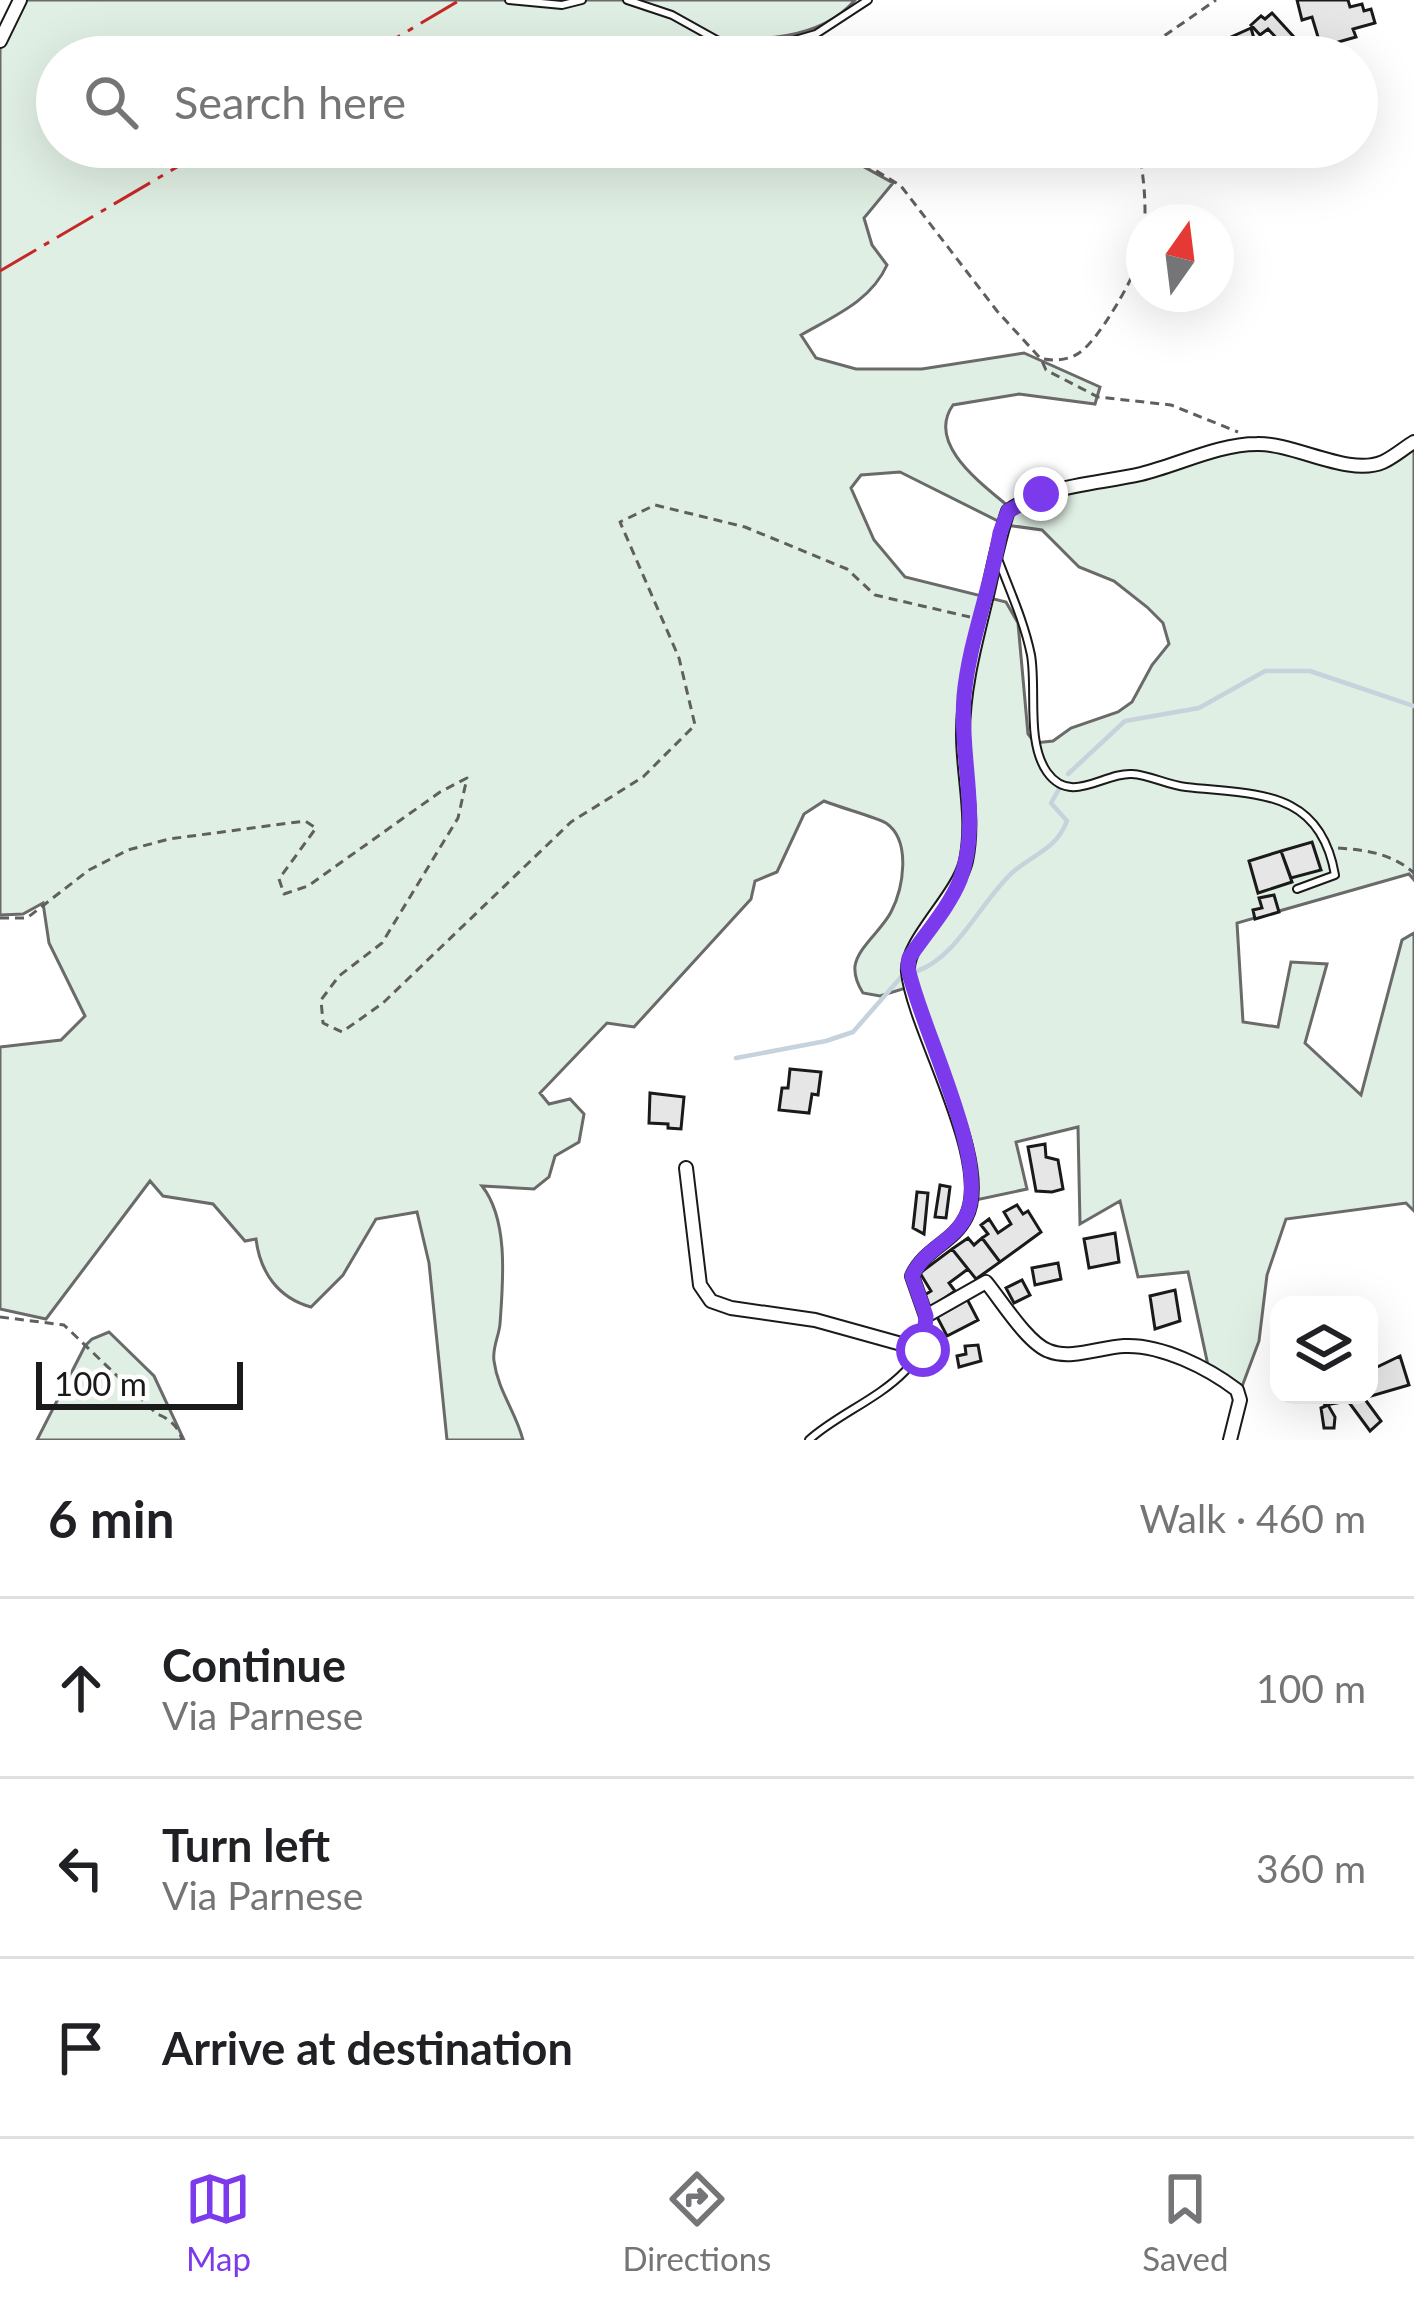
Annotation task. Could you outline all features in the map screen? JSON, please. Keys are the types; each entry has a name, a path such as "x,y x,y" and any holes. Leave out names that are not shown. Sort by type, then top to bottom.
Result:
{"street":[{"path":"0,41 20,0"},
{"path":"1230,1440 1240,1400 1237,1390 1189,1363 1126,1345 1048,1352 1036,1344 986,1282 926,1316 912,1276 920,1258 966,1217 970,1178 956,1112 908,968 909,958 958,885 966,861 971,826 964,692 1008,511 1025,500 1250,444 1282,444 1367,466 1383,462 1414,442"},
{"path":"686,1168 700,1285 711,1300 731,1308 815,1320 923,1350"}],"lane":[{"path":"508,0 562,5 582,0"},
{"path":"627,0 672,15 710,36"},
{"path":"810,36 868,0"},
{"path":"996,556 1021,615 1031,657 1037,737 1045,770 1058,782 1075,788 1126,774 1163,784 1251,790 1295,811 1319,829 1330,848 1335,875 1297,889"},
{"path":"808,1440 910,1368 923,1350 926,1316"}],"path":[{"path":"1164,36 1216,0"},
{"path":"872,168 901,186 1046,370 1098,397 1171,405 1242,433 1250,444"},
{"path":"1041,358 1057,361 1081,352 1139,260 1142,168"},
{"path":"0,918 27,918 89,870 128,850 169,839 305,821 316,828 279,879 284,894 308,886 467,778 458,818 382,943 339,976 321,1000 322,1024 342,1032 383,1003 571,822 643,777 695,725 679,658 620,522 655,505 745,527 847,569 875,595 981,620"},
{"path":"1330,848 1361,848 1402,862 1414,873"},
{"path":"0,1317 64,1325 157,1414 166,1417 182,1440"}],"green space":[{"path":"16,0 855,0 824,24 787,36 36,36 36,168 866,168 893,183 864,218 872,245 887,265 861,298 801,335 816,358 856,369 922,369 1024,353 1100,387 1095,404 1019,394 953,405 946,420 953,451 1015,512 1037,496 1247,444 1371,465 1414,441 1414,880 1409,874 1237,923 1243,1022 1278,1027 1291,962 1327,964 1305,1043 1361,1095 1402,940 1414,933 1414,1211 1406,1203 1286,1219 1267,1275 1259,1341 1240,1392 1209,1370 1188,1272 1138,1277 1120,1201 1080,1224 1078,1127 1016,1142 1027,1189 976,1200 962,1117 912,986 880,996 863,993 856,977 861,952 887,919 902,878 899,841 886,823 824,801 804,814 777,872 755,881 751,899 634,1027 607,1023 540,1093 549,1104 570,1099 584,1114 579,1142 555,1156 549,1177 534,1189 482,1186 497,1216 502,1252 494,1361 523,1440 447,1440 429,1263 417,1212 376,1219 343,1275 311,1307 280,1290 266,1273 256,1239 245,1241 213,1204 163,1196 150,1181 46,1319 0,1309 0,1047 61,1040 85,1016 49,943 43,903 23,914 0,915 0,34","holes":["900,472 1006,525 1042,530 1079,567 1114,581 1147,607 1163,623 1169,644 1132,702 1118,712 1071,728 1053,741 1035,743 1028,734 1018,623 1006,602 905,577 874,540 851,488 861,475"]},
{"path":"109,1332 154,1376 184,1440 37,1440 85,1346"}],"building":[{"path":"1297,0 1348,0 1350,7 1362,4 1364,11 1371,9 1375,23 1353,29 1356,36 1318,36 1312,17 1302,20"},
{"path":"1272,13 1293,36 1275,36 1268,29 1260,35 1251,25 1261,16 1265,19"},
{"path":"1312,842 1321,870 1291,878 1281,851"},
{"path":"1281,851 1292,882 1258,893 1249,861"},
{"path":"1274,895 1279,912 1255,919 1253,910 1262,908 1259,898"},
{"path":"790,1069 821,1072 809,1113 779,1110"},
{"path":"650,1093 684,1097 681,1129 649,1123"},
{"path":"1045,1144 1046,1157 1058,1160 1063,1189 1052,1192 1036,1191 1028,1147"},
{"path":"940,1185 950,1187 946,1218 935,1217"},
{"path":"917,1192 928,1193 924,1234 913,1228"},
{"path":"1017,1205 1023,1214 1028,1211 1041,1232 1000,1262 982,1238 988,1234 981,1225 989,1219 998,1233 1011,1224 1004,1212"},
{"path":"1115,1233 1119,1262 1089,1268 1084,1239"},
{"path":"968,1238 974,1245 982,1238 1000,1262 976,1279 952,1249"},
{"path":"952,1249 968,1269 949,1283 955,1291 930,1308 923,1296 931,1291 920,1273"},
{"path":"1058,1263 1061,1279 1035,1285 1032,1268"},
{"path":"1022,1280 1030,1295 1014,1303 1006,1288"},
{"path":"1175,1290 1180,1321 1155,1329 1150,1296"},
{"path":"966,1297 978,1320 947,1336 935,1313"},
{"path":"978,1345 981,1361 959,1367 957,1356 966,1354 965,1346"},
{"path":"1400,1356 1409,1385 1378,1394 1378,1367"},
{"path":"1350,1404 1368,1404 1381,1421 1370,1431"},
{"path":"1328,1405 1335,1417 1334,1428 1324,1428 1321,1408"}],"waterway":[{"path":"1068,774 1125,721 1199,708 1265,671 1310,671 1414,706"},
{"path":"917,971 945,954 1002,883 1057,838 1067,821 1051,803 1059,789"},
{"path":"736,1058 853,1032 902,976"}],"power":[{"path":"399,36 460,0"},
{"path":"0,271 175,168"}],"route":[{"path":"923,1350 926,1316 912,1276 920,1258 966,1217 970,1178 956,1112 911,987 909,958 958,885 966,861 971,826 964,692 1000,533 1008,511 1041,494"}]}
